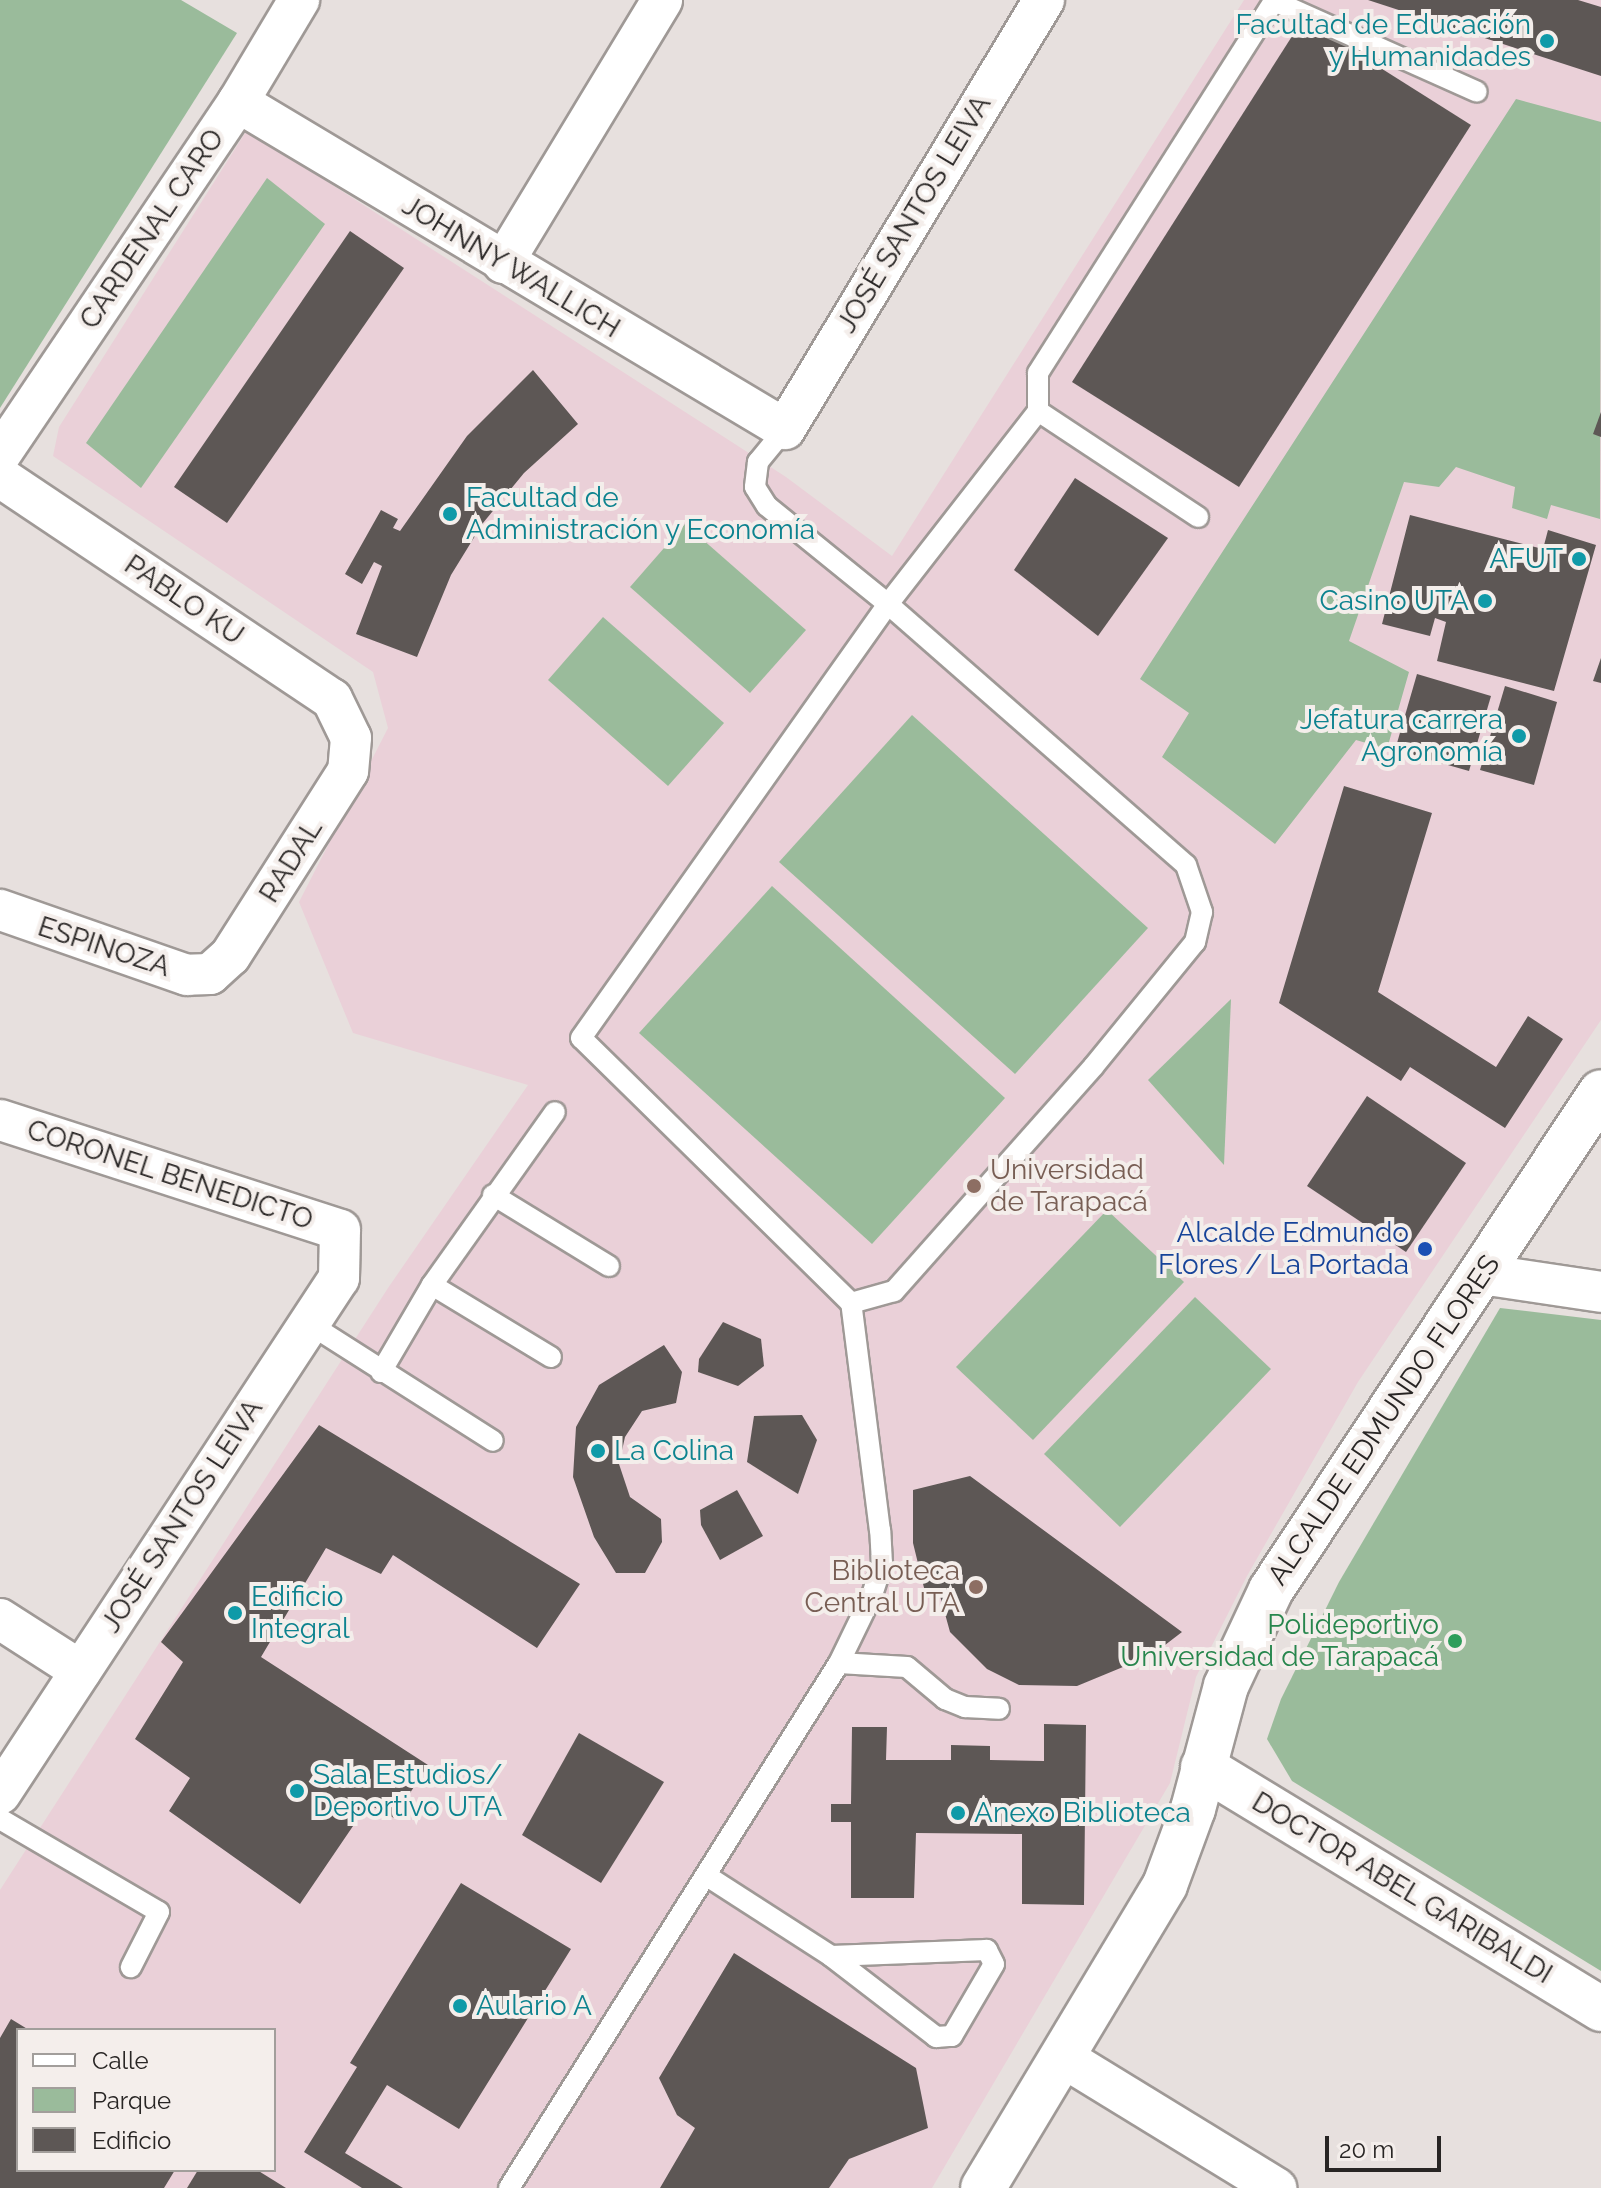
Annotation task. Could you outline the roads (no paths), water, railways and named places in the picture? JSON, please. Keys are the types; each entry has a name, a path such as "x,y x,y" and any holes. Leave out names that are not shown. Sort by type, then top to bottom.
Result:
{"street":[{"name":"CARDENAL CARO","path":"0,455 238,102 299,0"},
{"path":"503,263 662,0"},
{"name":"JOSÉ SANTOS LEIVA","path":"785,429 1044,0"},
{"name":"JOHNNY WALLICH","path":"238,102 785,429"},
{"name":"PABLO KU","path":"0,477 332,699 351,738"},
{"name":"RADAL","path":"210,974 230,956 348,771 351,738"},
{"name":"ESPINOZA","path":"0,910 187,975 210,974"},
{"name":"ALCALDE EDMUNDO FLORES","path":"983,2188 1064,2058 1165,1885 1226,1686 1271,1590 1601,1092"},
{"name":"CORONEL BENEDICTO","path":"0,1120 340,1230"},
{"name":"JOSÉ SANTOS LEIVA","path":"0,1794 339,1278 340,1230"},
{"path":"1481,1274 1601,1292"},
{"path":"0,1619 81,1671"},
{"name":"DOCTOR ABEL GARIBALDI","path":"1203,1767 1601,2009"},
{"path":"1064,2058 1276,2188"}],"lane":[{"path":"509,2188 839,1663 882,1564 851,1303 581,1038 888,604 1038,411 1038,373 1274,0 1477,92"},
{"path":"1038,411 1198,517"},
{"path":"785,429 758,462 755,487 767,506 888,604 1186,865 1202,912 1195,942 1093,1067 915,1268 894,1291 851,1303"},
{"path":"381,1372 432,1285 493,1195 555,1112"},
{"path":"493,1195 609,1266"},
{"path":"432,1285 551,1357"},
{"path":"308,1323 493,1441"},
{"path":"839,1663 907,1667 945,1699 965,1707 999,1709"},
{"path":"0,1819 159,1912 131,1967"},
{"path":"707,1876 831,1956 945,2040 952,2036 994,1964 987,1950 831,1956"}],"place":[{"name":"Facultad de Educación y Humanidades","path":"1547,41"},
{"name":"Facultad de Administración y Economía","path":"450,514"},
{"name":"AFUT","path":"1579,559"},
{"name":"Casino UTA","path":"1485,601"},
{"name":"Jefatura carrera Agronomía","path":"1519,736"},
{"name":"Universidad de Tarapacá","path":"974,1186"},
{"name":"Alcalde Edmundo Flores / La Portada","path":"1425,1249"},
{"name":"La Colina","path":"598,1451"},
{"name":"Biblioteca Central UTA","path":"976,1587"},
{"name":"Edificio Integral","path":"235,1613"},
{"name":"Polideportivo Universidad de Tarapacá","path":"1455,1641"},
{"name":"Sala Estudios/ Deportivo UTA","path":"297,1791"},
{"name":"Anexo Biblioteca","path":"958,1813"},
{"name":"Aulario A","path":"460,2006"}]}
